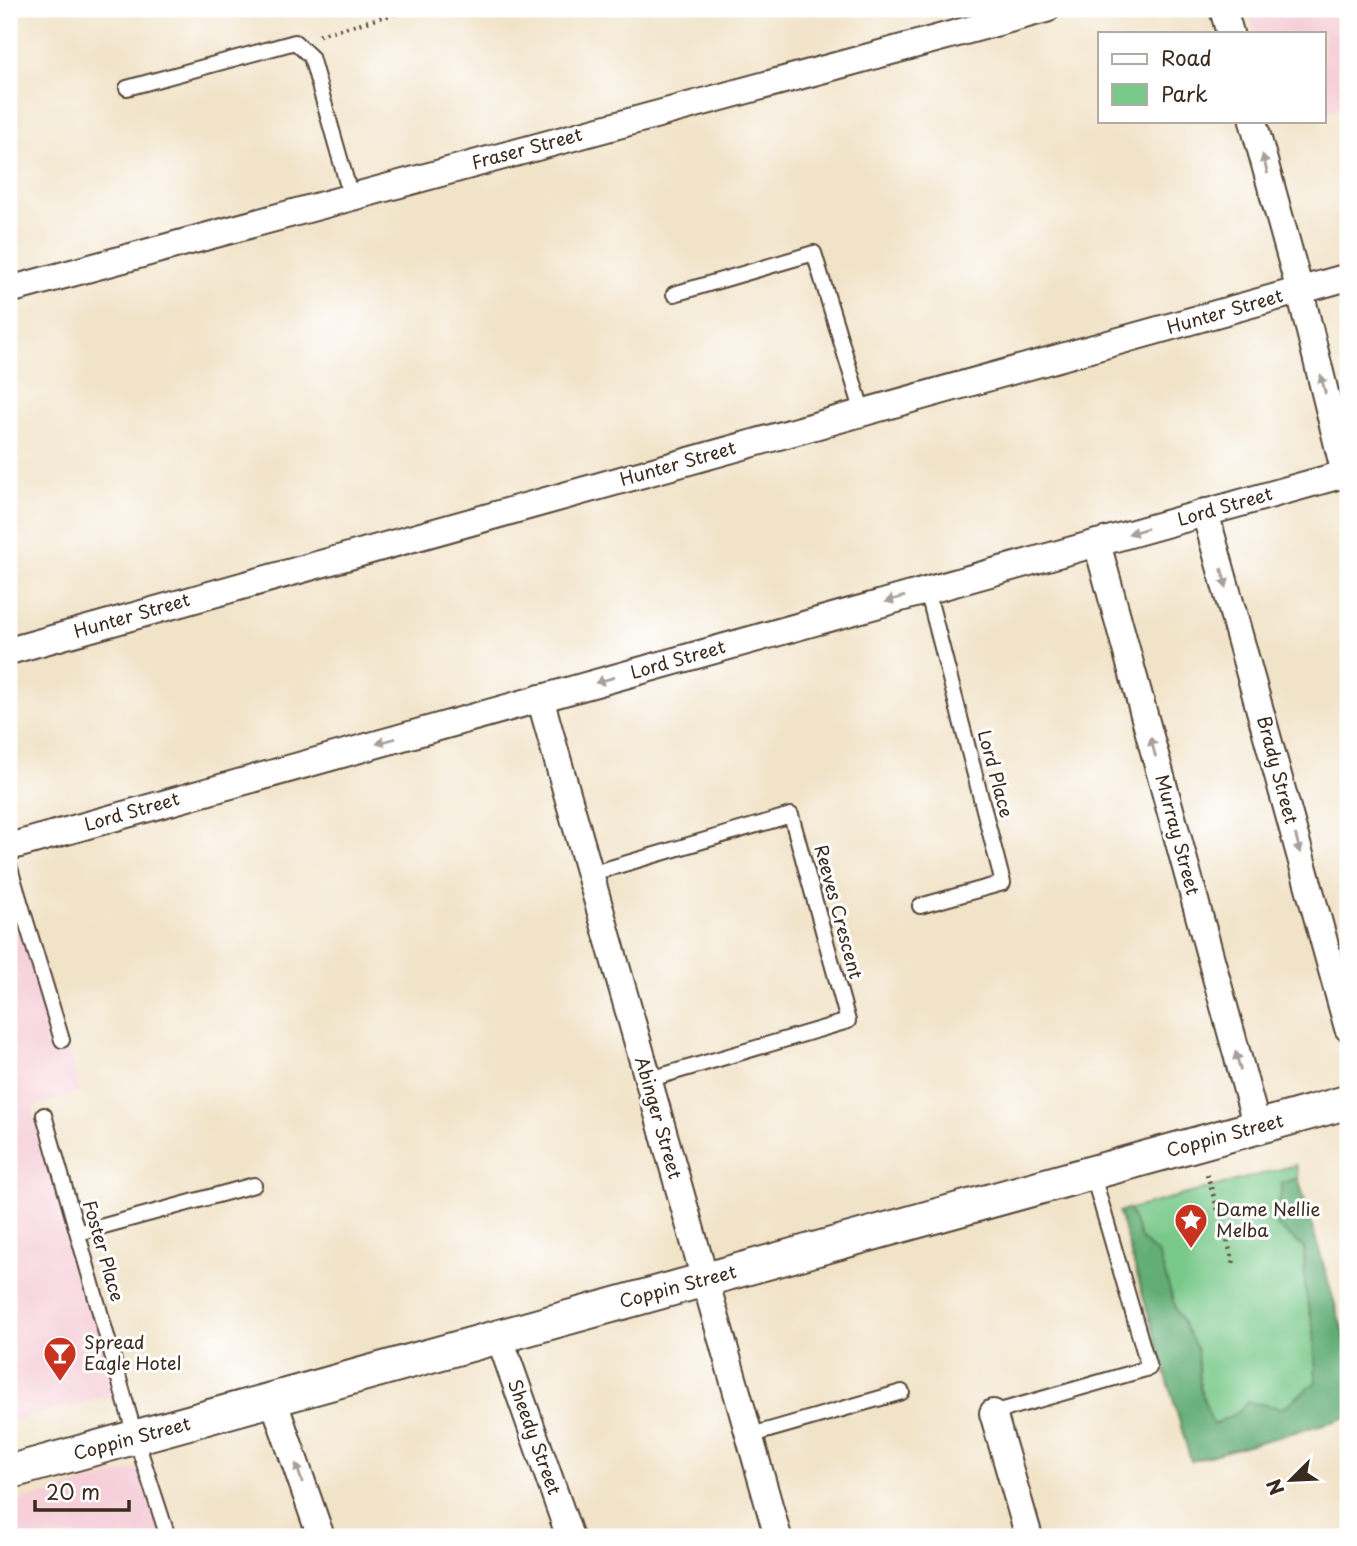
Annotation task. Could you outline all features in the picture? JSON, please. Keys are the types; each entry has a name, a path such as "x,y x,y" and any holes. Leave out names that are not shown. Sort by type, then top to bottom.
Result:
{"street":[{"name":"Fraser Street","path":"9,290 1046,9"},
{"path":"1223,9 1230,32"},
{"path":"1254,122 1347,473"},
{"name":"Hunter Street","path":"9,651 1348,277"},
{"name":"Lord Street","path":"9,847 1347,473"},
{"name":"Brady Street","path":"1205,512 1348,1028"},
{"name":"Murray Street","path":"1097,543 1257,1127"},
{"name":"Abinger Street","path":"540,698 778,1537"},
{"name":"Coppin Street","path":"9,1472 1348,1102"},
{"name":"Sheedy Street","path":"499,1336 570,1537"},
{"path":"273,1399 321,1537"},
{"path":"993,1413 1023,1536"}],"lane":[{"path":"127,89 295,42 311,57 351,197"},
{"path":"674,294 814,253 863,413"},
{"name":"Lord Place","path":"920,906 1003,883 927,590"},
{"name":"Reeves Crescent","path":"590,874 791,815 795,828 848,1021 647,1080"},
{"path":"9,865 62,1040"},
{"name":"Foster Place","path":"44,1115 136,1439 168,1537"},
{"path":"993,1413 1149,1368 1092,1172"},
{"path":"78,1233 254,1185"},
{"path":"748,1436 902,1392"}],"path":[{"path":"295,42 412,9"},
{"path":"1198,1143 1234,1264"}],"shaded area":[{"path":"1248,9 1348,9 1348,106 1326,112 1326,32 1255,32"},
{"path":"9,842 80,1092 32,1107 120,1393 9,1422"},
{"path":"153,1464 176,1537 9,1537 9,1504"}],"green space":[{"path":"1296,1165 1348,1350 1348,1417 1191,1461 1119,1212"},
{"path":"1298,1178 1348,1350 1348,1417 1191,1461 1119,1212 1129,1209 1141,1239 1159,1255 1176,1310 1197,1349 1200,1389 1213,1425 1235,1414 1248,1402 1283,1408 1316,1382 1314,1331 1305,1290 1304,1248 1276,1225 1282,1183"}],"place":[{"name":"Dame Nellie Melba","path":"1191,1250"},
{"name":"Spread Eagle Hotel","path":"60,1383"}]}
